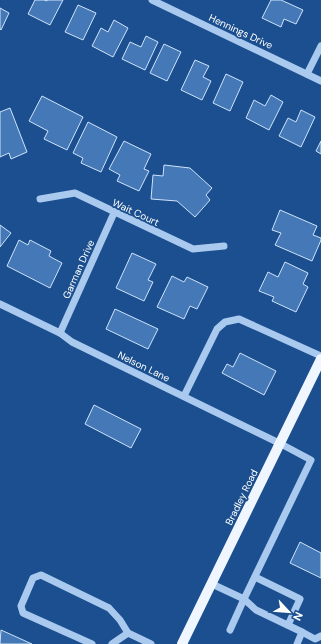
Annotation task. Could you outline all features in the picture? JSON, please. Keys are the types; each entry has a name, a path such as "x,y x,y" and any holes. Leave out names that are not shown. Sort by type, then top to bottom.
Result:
{"main road":[{"name":"Bradley Road","path":"182,644 281,444 321,359"}],"street":[{"name":"Hennings Drive","path":"152,0 321,81"},
{"path":"307,74 321,46"},
{"name":"Wait Court","path":"40,200 75,193 193,250 224,246"},
{"name":"Garman Drive","path":"60,333 114,213"},
{"name":"Nelson Lane","path":"0,304 60,333 72,342 311,460 255,577"},
{"path":"184,396 217,329 225,322 239,319 321,356"},
{"path":"92,644 23,613 20,606 34,578 41,575 109,608 120,620 128,633 151,644"},
{"path":"230,630 255,577 300,599 288,625"},
{"path":"212,584 244,600 256,610 315,639 321,636"},
{"path":"297,644 302,632"},
{"path":"112,644 128,633"}],"building":[{"path":"35,0 63,0 50,25 28,14"},
{"path":"271,0 281,0 303,10 296,24 284,19 281,27 262,18"},
{"path":"78,5 96,13 83,40 65,32"},
{"path":"0,8 9,13 1,30 0,29"},
{"path":"114,20 128,28 113,57 92,46 101,28 108,32"},
{"path":"146,36 158,42 145,70 122,59 130,42 141,47"},
{"path":"164,44 181,52 167,81 150,73"},
{"path":"195,60 209,66 203,77 211,81 202,100 181,90"},
{"path":"226,74 243,82 230,111 213,103"},
{"path":"271,95 283,102 269,130 246,118 254,100 265,106"},
{"path":"42,96 83,117 67,150 44,139 48,131 29,121"},
{"path":"10,108 27,152 11,159 9,153 0,157 0,112"},
{"path":"301,110 315,117 301,147 279,136 288,118 296,122"},
{"path":"88,122 117,137 101,172 81,163 83,158 73,153"},
{"path":"124,141 151,154 144,169 149,171 139,191 117,181 120,175 109,169"},
{"path":"321,141 321,154 316,151"},
{"path":"164,165 190,168 212,188 206,195 210,200 195,217 177,201 151,199 153,175 163,176"},
{"path":"280,210 317,226 313,235 321,238 321,240 312,261 275,245 281,233 272,230"},
{"path":"0,225 11,233 0,247"},
{"path":"19,240 28,245 30,240 51,251 49,256 62,263 50,288 7,266"},
{"path":"132,253 156,264 148,280 153,282 144,301 116,288"},
{"path":"285,262 308,273 303,284 308,287 296,312 272,301 274,297 259,291 268,272 278,277"},
{"path":"172,276 184,282 187,277 208,287 197,309 190,306 184,319 157,307"},
{"path":"115,309 158,329 148,349 106,329"},
{"path":"240,353 276,371 264,395 222,373 227,364 233,367"},
{"path":"94,405 141,429 131,448 85,424"},
{"path":"300,542 321,553 321,578 290,563"},
{"path":"1,630 32,644 0,644"}]}
